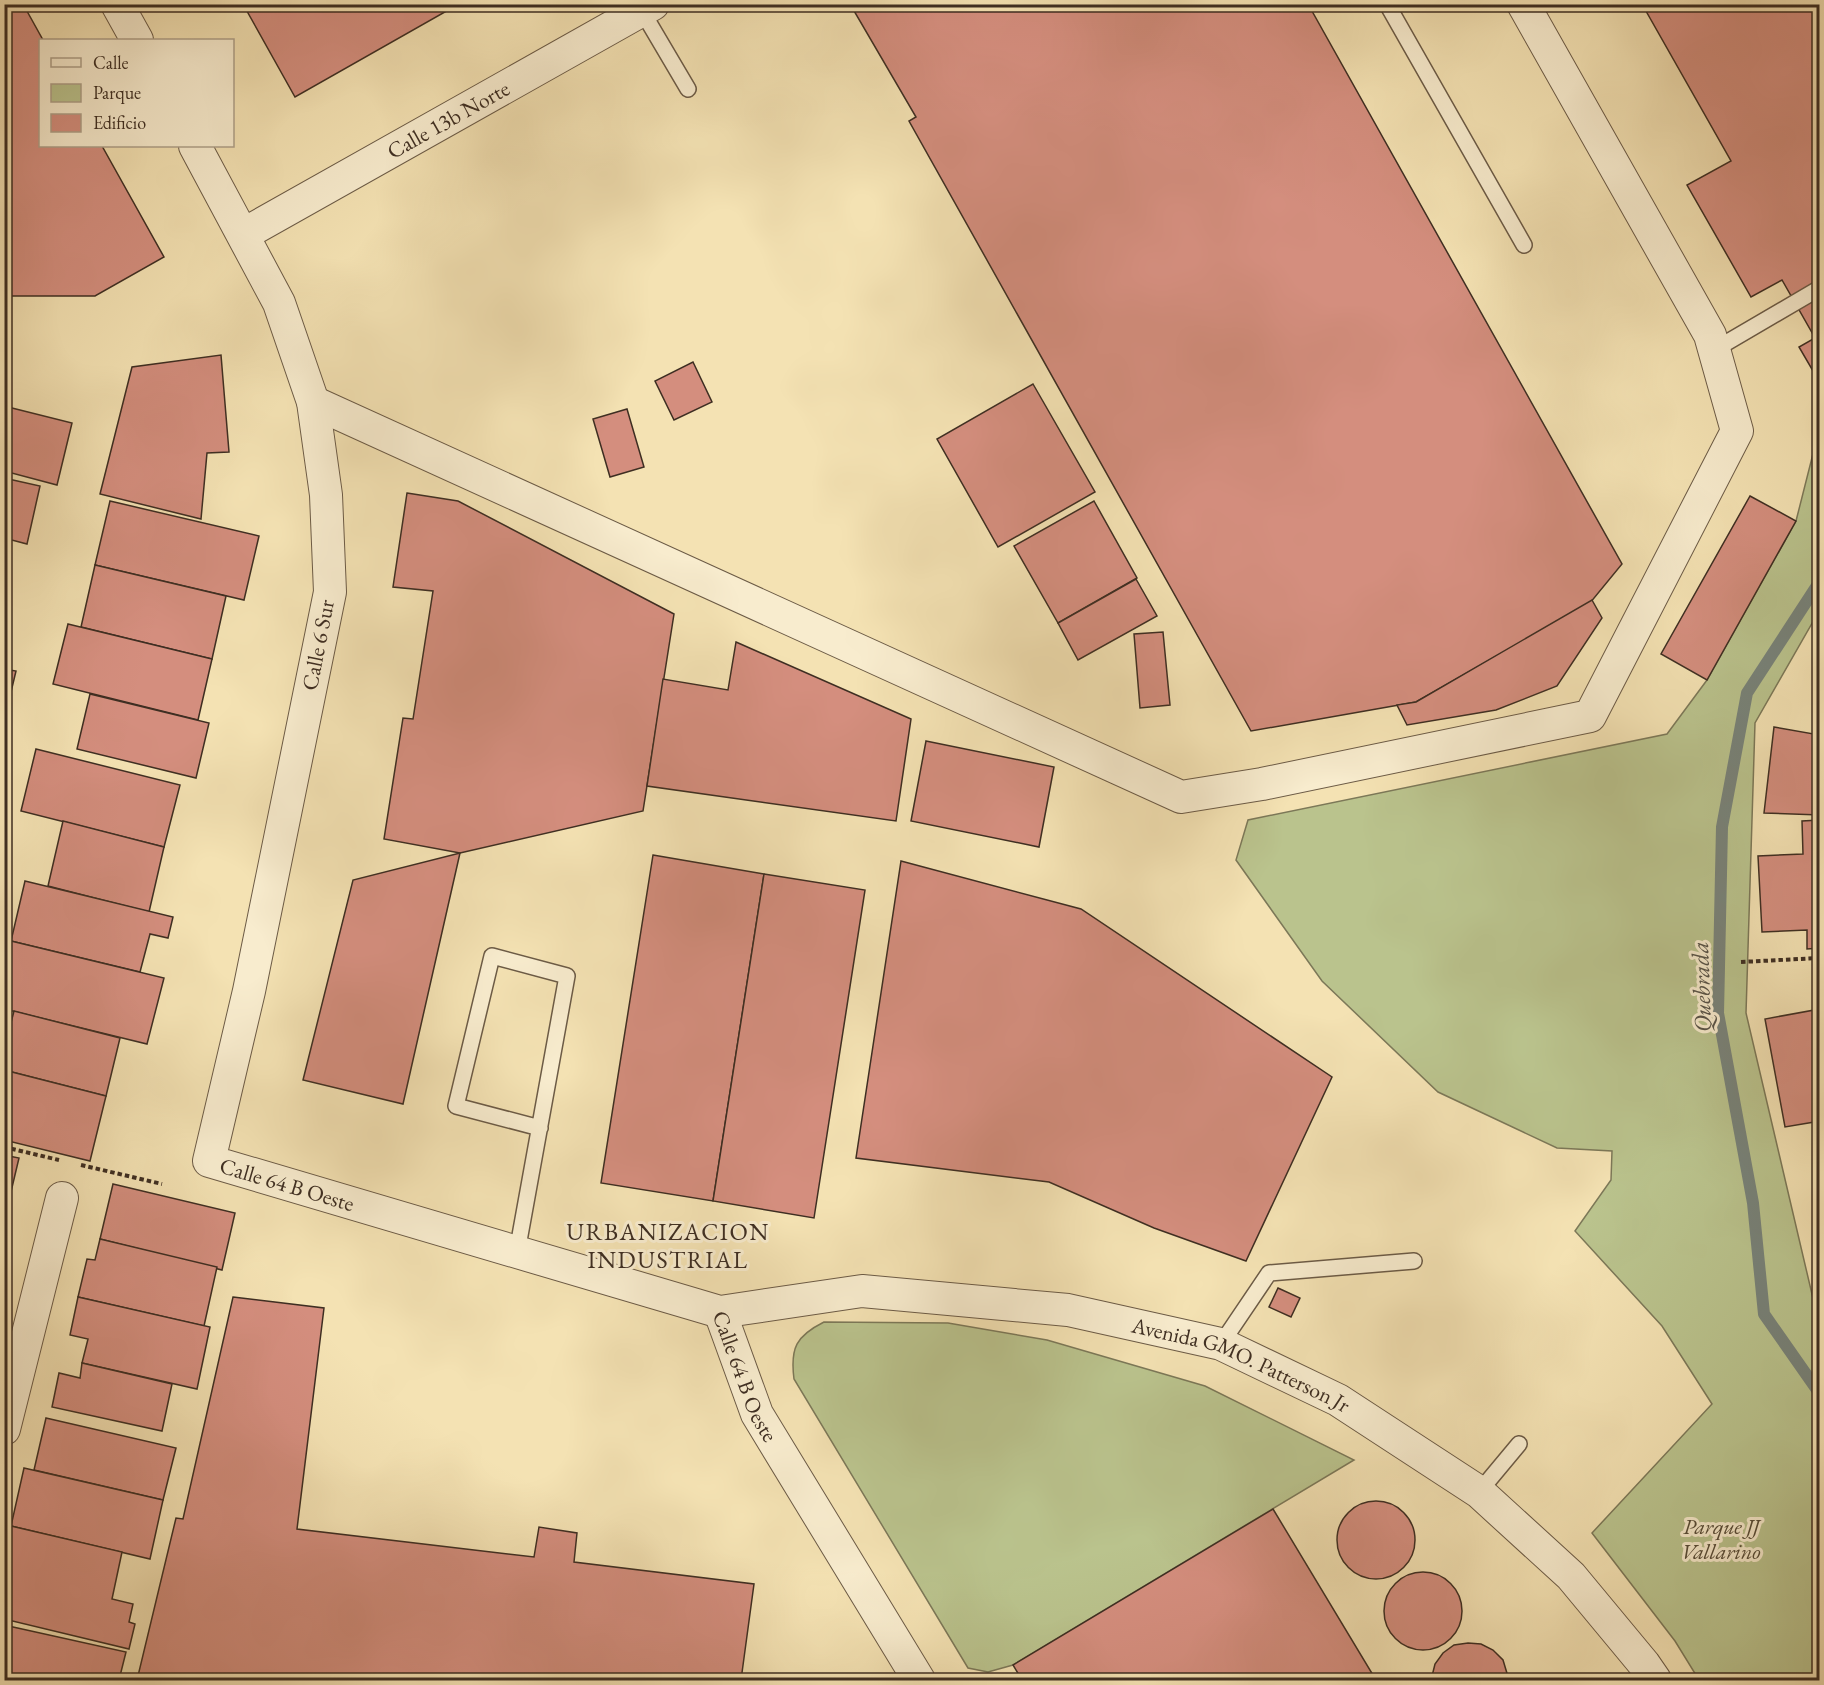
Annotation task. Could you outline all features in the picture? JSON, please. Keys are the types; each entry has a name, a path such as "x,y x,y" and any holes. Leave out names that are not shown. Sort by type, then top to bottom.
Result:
{"street":[{"path":"117,4 136,39"},
{"path":"313,402 1181,797 1262,784 1590,716 1737,431 1710,334 1523,4"},
{"name":"Calle 13b Norte","path":"244,234 648,8"},
{"name":"Calle 6 Sur","path":"196,147 279,303 313,402 326,495 330,592 249,991 209,1161"},
{"name":"Calle 64 B Oeste","path":"209,1161 720,1311 757,1414 919,1680"},
{"path":"4,1429 63,1198"},
{"name":"Avenida GMO. Patterson Jr","path":"720,1311 862,1291 1068,1310 1221,1344 1338,1400 1479,1492 1571,1576 1655,1680"}],"lane":[{"path":"1387,4 1524,245"},
{"path":"648,8 688,89"},
{"path":"1714,350 1820,288"},
{"path":"517,1252 540,1128 567,976 492,956 456,1107 540,1128"},
{"path":"1221,1344 1269,1273 1414,1261"},
{"path":"1479,1492 1519,1444"}],"path":[{"path":"1741,962 1820,958"}],"green space":[{"name":"Parque JJ Vallarino","path":"1819,430 1819,611 1755,723 1746,1013 1815,1307 1819,1315 1819,1680 1699,1680 1675,1641 1592,1533 1712,1404 1662,1326 1575,1231 1611,1180 1612,1151 1557,1148 1438,1092 1322,981 1236,860 1248,820 1667,734 1707,680 1796,521"},
{"path":"824,1322 948,1323 1047,1340 1205,1386 1354,1460 1013,1665 988,1672 968,1668 794,1379 793,1359 797,1344 807,1332"}],"building":[{"path":"4,4 23,4 42,39 39,39 39,147 103,147 164,257 95,296 4,296"},
{"path":"243,4 459,4 295,97"},
{"path":"850,4 1308,4 1622,564 1590,603 1416,702 1251,731 909,121 916,117"},
{"path":"1642,4 1820,4 1820,383 1799,347 1815,338 1782,280 1751,297 1687,185 1731,161"},
{"path":"221,355 229,452 207,453 201,519 100,494 132,367"},
{"path":"693,362 712,402 674,420 655,381"},
{"path":"1033,384 1095,492 998,547 937,439"},
{"path":"4,406 72,423 57,485 4,471"},
{"path":"627,409 644,467 610,477 593,419"},
{"path":"4,478 40,486 27,544 4,538"},
{"path":"407,493 458,501 674,614 643,811 460,853 384,839 403,718 413,719 433,591 393,587"},
{"path":"1750,496 1796,521 1707,680 1661,654"},
{"path":"110,501 259,536 244,600 95,565"},
{"path":"1094,501 1137,578 1058,623 1014,546"},
{"path":"4,543 10,544 4,568"},
{"path":"95,565 226,596 212,659 81,627"},
{"path":"1136,579 1157,616 1078,660 1058,623"},
{"path":"1592,600 1602,618 1557,686 1496,710 1407,725 1397,705 1416,702"},
{"path":"68,624 212,659 198,720 53,684"},
{"path":"1163,632 1170,705 1140,708 1134,634"},
{"path":"736,642 911,719 896,821 647,786 663,679 728,690"},
{"path":"4,669 16,671 4,721"},
{"path":"90,694 209,723 196,778 77,749"},
{"path":"1774,727 1819,735 1820,729 1820,815 1764,813"},
{"path":"926,741 1054,767 1039,847 911,821"},
{"path":"36,749 180,785 164,847 21,811"},
{"path":"1820,820 1820,948 1807,949 1807,930 1762,932 1758,856 1803,854 1802,821"},
{"path":"63,821 164,847 149,912 48,886"},
{"path":"460,853 403,1104 303,1080 353,880"},
{"path":"653,855 764,874 713,1201 601,1183"},
{"path":"901,861 1081,909 1332,1077 1246,1261 1154,1228 1049,1182 856,1158"},
{"path":"764,874 865,890 814,1218 713,1201"},
{"path":"25,881 173,917 168,938 150,934 140,972 11,941"},
{"path":"11,941 164,978 147,1044 4,1009 4,968"},
{"path":"1820,1009 1820,1121 1785,1127 1765,1019"},
{"path":"14,1011 120,1038 106,1096 4,1070 4,1050"},
{"path":"4,1070 106,1096 90,1161 4,1140"},
{"path":"4,1155 19,1158 5,1217 4,1217"},
{"path":"113,1184 235,1213 222,1270 100,1239"},
{"path":"100,1239 217,1267 204,1326 78,1297 87,1259 95,1260"},
{"path":"1278,1288 1300,1298 1291,1317 1269,1307"},
{"path":"78,1297 210,1327 197,1389 82,1363 88,1339 70,1335"},
{"path":"233,1297 324,1308 297,1529 534,1557 539,1527 577,1533 574,1562 754,1584 741,1680 137,1680 176,1518 183,1519"},
{"path":"82,1363 172,1384 162,1431 52,1407 59,1373 80,1378"},
{"path":"46,1418 176,1448 163,1500 34,1470"},
{"path":"24,1468 163,1500 150,1559 11,1526"},
{"path":"1368,1501 1384,1501 1398,1507 1409,1518 1415,1532 1415,1548 1409,1562 1398,1573 1384,1579 1368,1579 1354,1573 1343,1562 1337,1548 1337,1532 1343,1518 1354,1507"},
{"path":"1273,1509 1376,1680 1022,1680 1013,1665"},
{"path":"11,1526 122,1552 112,1599 133,1604 129,1622 135,1624 129,1649 4,1619 4,1553"},
{"path":"1423,1572 1438,1575 1451,1583 1459,1596 1462,1611 1459,1626 1451,1639 1438,1647 1423,1650 1408,1647 1395,1639 1387,1626 1384,1611 1387,1596 1395,1583 1408,1575"},
{"path":"4,1625 126,1652 119,1680 4,1680"},
{"path":"1481,1644 1493,1650 1503,1660 1509,1680 1431,1680 1435,1664 1443,1653 1454,1645"}],"waterway":[{"name":"Quebrada","path":"1820,581 1747,693 1722,827 1718,1013 1753,1203 1764,1314 1820,1394"}],"district":[{"name":"URBANIZACION INDUSTRIAL","path":"668,1245"}]}
